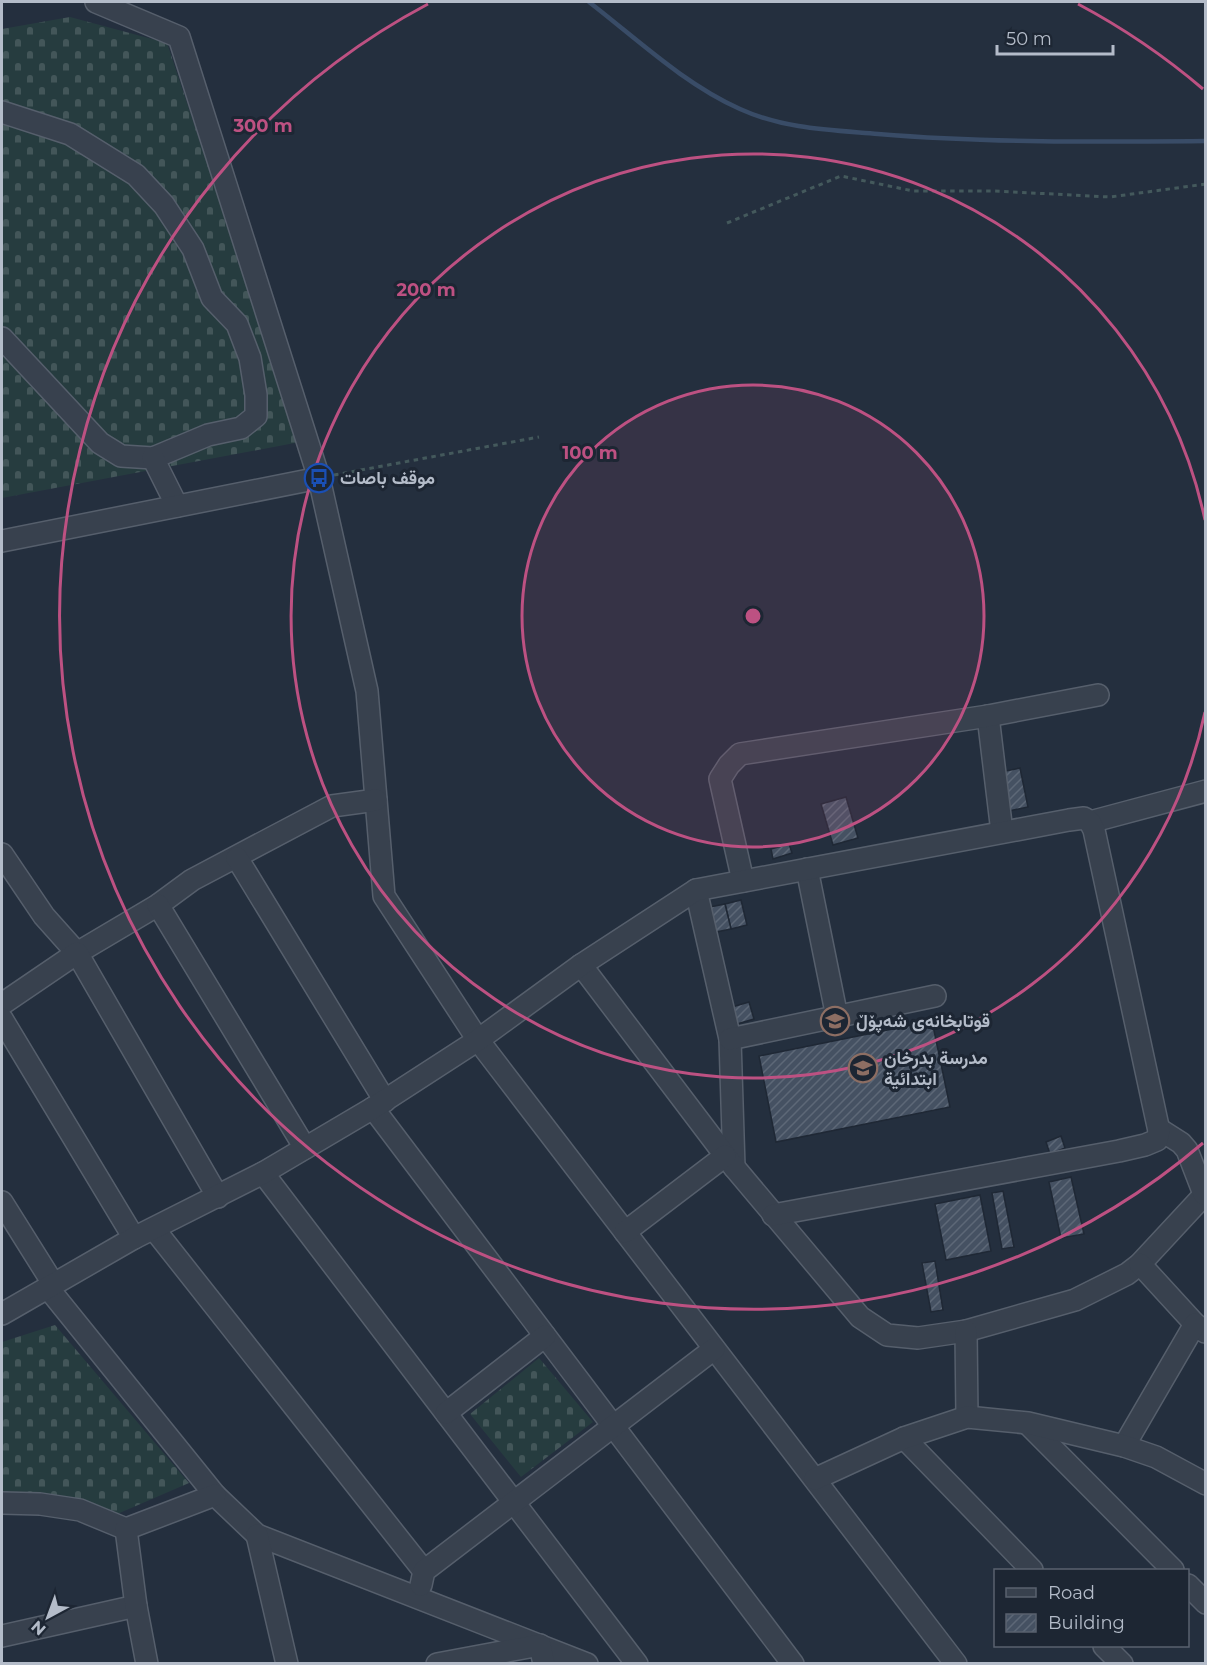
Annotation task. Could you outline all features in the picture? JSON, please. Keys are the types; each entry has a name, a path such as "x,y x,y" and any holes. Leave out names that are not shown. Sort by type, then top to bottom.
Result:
{"street":[{"path":"96,2 179,37 319,478 366,691 384,896 478,1040 956,1664"},
{"path":"2,112 70,134 136,175 164,205 193,249 212,298 237,324 250,358 256,395 256,416 241,428 208,435 153,458 121,456 100,443 2,338"},
{"path":"153,458 177,506"},
{"path":"2,541 319,478"},
{"path":"743,881 720,779 740,754 988,716 1098,695"},
{"path":"988,716 1002,832"},
{"path":"1090,822 1206,791"},
{"path":"2,1004 77,953 158,905 192,880 332,806 376,800"},
{"path":"2,1314 135,1238 263,1173 379,1104 478,1040 581,965 696,890 1070,820 1084,818 1090,822 1094,830 1159,1129 1157,1140 1119,1151 773,1215"},
{"path":"2,854 44,916 77,953 218,1197"},
{"path":"237,858 379,1104 546,1336 794,1664"},
{"path":"807,869 837,1017"},
{"path":"696,890 730,1039 729,1162"},
{"path":"158,905 305,1148"},
{"path":"581,965 729,1162 860,1317 887,1335 918,1338 966,1331 1075,1300 1127,1274 1140,1264 1205,1193 1187,1150 1181,1143 1159,1129"},
{"path":"730,1039 935,996"},
{"path":"2,1019 135,1238"},
{"path":"625,1232 729,1162"},
{"path":"263,1173 637,1664"},
{"path":"2,1202 51,1286 215,1495 257,1535 418,1598 542,1654 587,1664"},
{"path":"154,1229 424,1571"},
{"path":"1124,1446 1200,1329 1140,1264"},
{"path":"966,1331 967,1417"},
{"path":"446,1413 546,1336"},
{"path":"418,1598 424,1571 714,1348"},
{"path":"815,1479 904,1438 967,1417 1028,1423 1124,1446 1156,1457 1206,1484"},
{"path":"1028,1423 1172,1569"},
{"path":"904,1438 1031,1569"},
{"path":"2,1503 40,1504 81,1510 126,1529 215,1495"},
{"path":"126,1529 136,1606 147,1664"},
{"path":"257,1535 287,1664"},
{"path":"1189,1586 1206,1603"},
{"path":"2,1636 136,1606"},
{"path":"1105,1647 1122,1664"},
{"path":"437,1664 542,1654"}],"path":[{"path":"727,223 841,177 913,191 994,191 1110,197 1206,184"},
{"path":"319,478 539,437"}],"green space":[{"path":"70,17 167,43 300,442 2,498 2,29"},
{"path":"55,1325 189,1483 115,1515 70,1497 2,1496 2,1342"},
{"path":"539,1358 593,1422 521,1477 470,1414"}],"building":[{"path":"1020,768 1028,807 999,813 991,774"},
{"path":"846,797 858,838 833,845 821,804"},
{"path":"789,844 792,853 773,859 771,849"},
{"path":"741,900 747,925 731,929 725,904"},
{"path":"725,904 731,929 716,932 710,907"},
{"path":"749,1002 754,1019 737,1024 732,1007"},
{"path":"932,1021 950,1107 776,1142 759,1056"},
{"path":"1061,1136 1065,1148 1050,1154 1046,1142"},
{"path":"1071,1177 1084,1234 1061,1238 1049,1182"},
{"path":"1003,1191 1014,1247 1002,1249 992,1193"},
{"path":"980,1195 991,1251 946,1260 935,1204"},
{"path":"935,1261 943,1310 931,1312 922,1263"}],"waterway":[{"path":"589,2 680,74 719,99 757,116 791,125 960,139 1083,142 1206,141"}],"place":[{"name":"موقف باصات","path":"319,478"},
{"name":"قوتابخانەی شەپۆڵ","path":"835,1021"},
{"name":"مدرسة بدرخان ابتدائية","path":"863,1068"}]}
